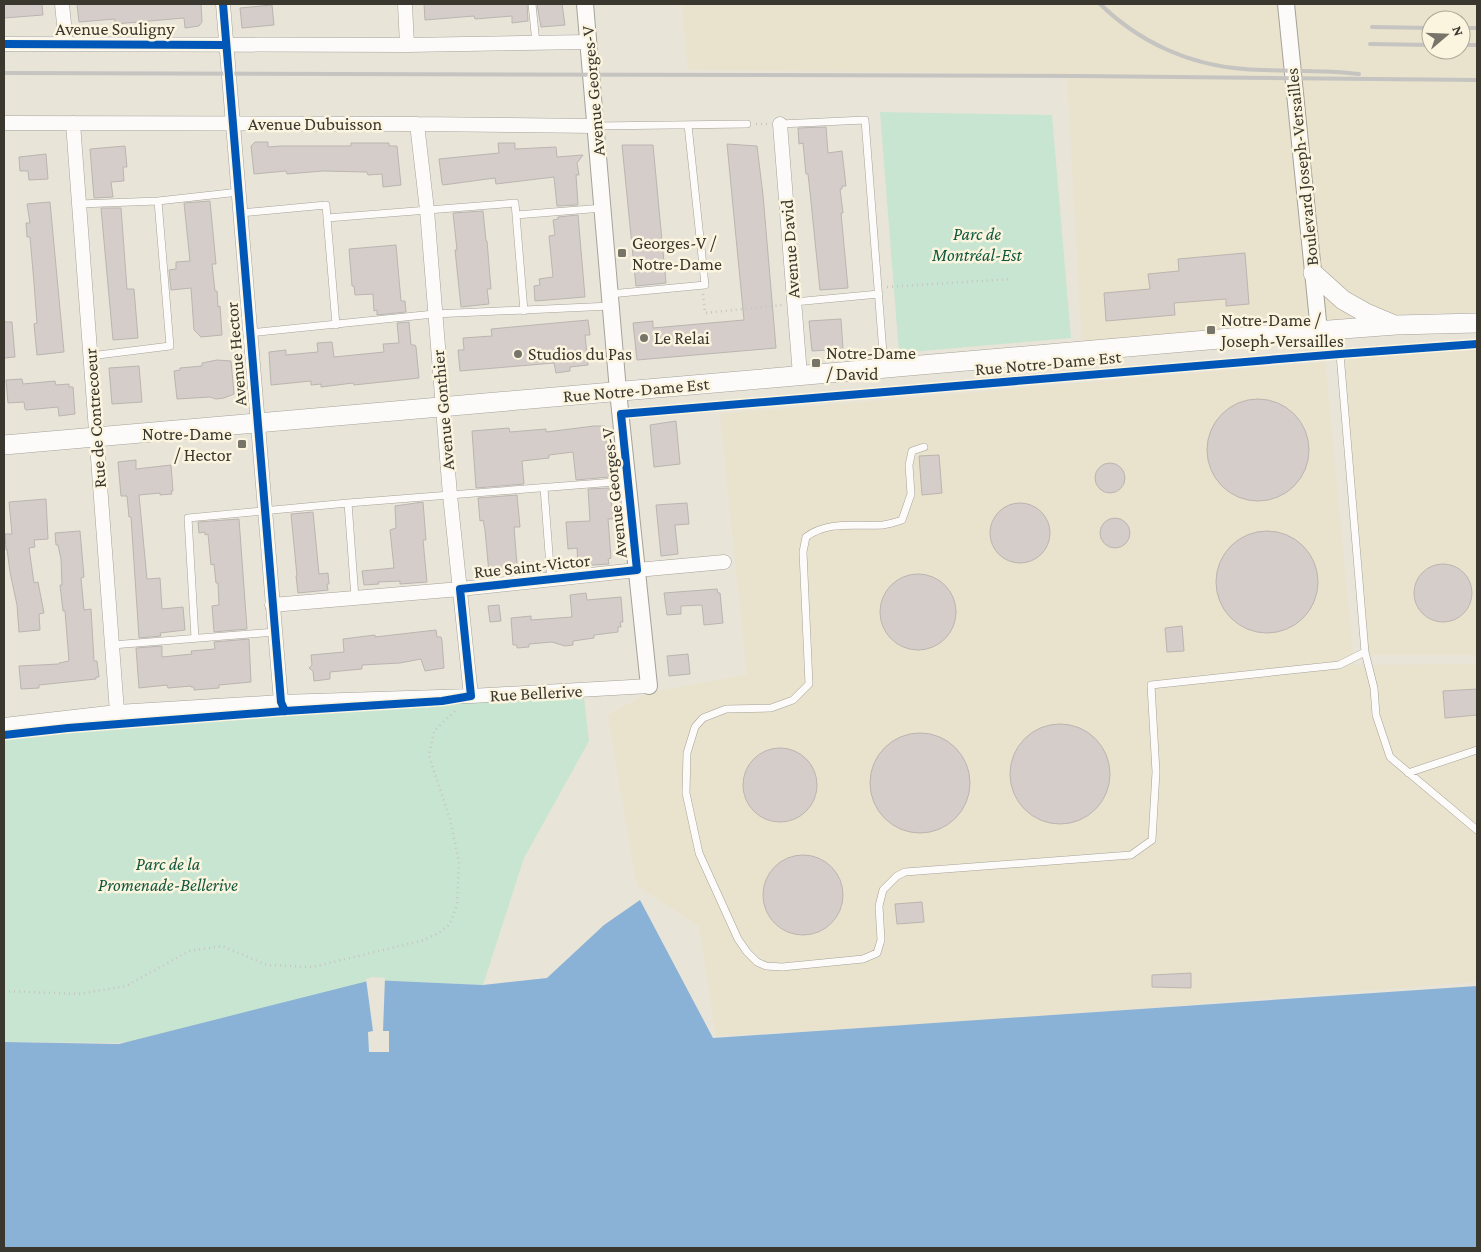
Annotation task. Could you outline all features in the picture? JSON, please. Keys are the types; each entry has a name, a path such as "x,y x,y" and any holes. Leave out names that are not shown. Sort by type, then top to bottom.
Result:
{"main road":[{"path":"1313,273 1343,300 1366,313 1396,325"},
{"name":"Rue Notre-Dame Est","path":"4,445 1319,331 1396,325 1477,323"}],"street":[{"path":"62,4 66,44"},
{"name":"Avenue Hector","path":"223,4 281,702"},
{"path":"405,4 407,45"},
{"name":"Avenue Georges-V","path":"585,4 618,391 649,686"},
{"name":"Boulevard Joseph-Versailles","path":"1286,4 1319,331"},
{"name":"Avenue Souligny","path":"4,44 407,45 588,42"},
{"name":"Avenue Dubuisson","path":"4,123 596,126"},
{"name":"Rue de Contrecoeur","path":"73,123 117,712"},
{"name":"Avenue Gonthier","path":"417,124 444,407 450,495 472,696"},
{"name":"Avenue David","path":"780,124 800,375"},
{"name":"Rue Saint-Victor","path":"272,606 724,562"},
{"name":"Rue Bellerive","path":"4,725 117,712 281,702 472,696 649,686"}],"lane":[{"path":"532,4 536,43"},
{"path":"780,124 865,120 884,368"},
{"path":"596,126 747,124"},
{"path":"249,333 434,314 524,310 611,300 704,285 688,125"},
{"path":"79,204 158,201 239,192"},
{"path":"90,356 170,346 158,201"},
{"path":"327,218 515,203 524,310"},
{"path":"241,213 326,205 336,325"},
{"path":"516,215 603,208"},
{"path":"794,302 879,291"},
{"path":"1319,331 1340,354 1365,652 1374,688 1376,715 1390,757 1477,830"},
{"path":"924,448 912,450 910,465 911,494 902,520 885,525 840,525 817,529 806,537 802,552 809,684 794,700 771,708 726,709 703,718 695,727 687,753 686,793 697,846 738,939 746,952 757,962 766,966 782,967 863,959 876,953 882,940 879,906 883,890 897,876 905,872 1131,854 1152,840 1156,772 1151,685 1339,665 1365,652"},
{"path":"195,638 188,518 348,503 628,481"},
{"path":"544,488 551,580"},
{"path":"348,503 354,598"},
{"path":"112,645 275,632"},
{"path":"1408,773 1477,750"}],"path":[{"path":"747,124 780,124"},
{"path":"879,291 1011,279"},
{"path":"703,297 704,313 780,306"},
{"path":"4,991 79,994 126,986 189,951 222,946 267,965 312,967 421,941 439,933 450,924 457,905 459,862 450,819 429,756 434,731 472,696"}],"shaded area":[{"path":"682,4 1477,4 1477,312 1410,314 1082,348 1067,74 688,70"},
{"path":"1477,350 1477,655 1362,655 1336,356"},
{"path":"1325,362 1354,665 1477,664 1477,982 953,1023 716,1036 699,926 637,886 608,715 651,692 747,675 720,414"}],"green space":[{"name":"Parc de Montréal-Est","path":"880,112 1052,115 1071,338 899,353"},
{"name":"Parc de la Promenade-Bellerive","path":"584,698 589,741 524,858 483,985 372,980 228,1029 118,1043 4,1042 4,730 118,716 284,706"}],"water":[{"path":"640,900 713,1038 1477,986 1477,1248 4,1248 4,1042 119,1044 372,980 483,985 547,978 604,925"}],"pier":[{"path":"372,977 385,978 383,1031 389,1031 389,1052 369,1052 368,1032 373,1031 366,979"}],"building":[{"path":"4,4 42,4 43,15 4,18"},
{"path":"77,4 201,4 202,22 199,26 185,28 184,18 115,24 115,19 79,22"},
{"path":"424,4 527,4 528,21 512,23 512,16 475,19 474,16 425,20"},
{"path":"537,4 562,4 565,25 541,27"},
{"path":"272,5 274,25 242,28 240,8"},
{"path":"826,127 828,153 842,151 846,186 842,186 842,189 840,189 843,213 841,213 848,288 820,290 808,174 806,174 803,143 799,144 798,128"},
{"path":"255,142 268,142 268,147 351,146 351,143 389,143 389,146 397,146 401,185 383,187 382,174 368,175 367,172 323,171 287,174 286,171 254,174 251,146"},
{"path":"498,143 515,143 515,149 556,147 557,157 583,155 577,163 579,175 576,175 578,205 557,206 554,177 496,184 495,178 443,185 439,159 499,153"},
{"path":"727,144 757,146 776,348 637,360 633,323 653,321 653,328 744,320"},
{"path":"622,145 653,145 666,283 636,286"},
{"path":"125,146 127,167 123,167 124,181 111,182 113,197 94,198 90,149"},
{"path":"46,154 48,179 29,180 28,171 20,171 19,157"},
{"path":"210,201 216,264 212,264 218,307 220,306 222,335 201,337 194,330 191,288 171,290 169,270 176,269 176,262 190,261 184,203"},
{"path":"50,202 64,352 37,355 34,324 37,323 34,283 30,237 27,237 26,223 30,223 27,204"},
{"path":"101,208 121,208 127,289 134,289 138,338 113,340"},
{"path":"483,211 491,289 487,289 489,304 461,307 453,213"},
{"path":"578,215 585,297 535,301 534,286 540,285 539,279 553,277 549,236 555,235 553,220 558,219 558,217"},
{"path":"396,245 401,301 405,301 406,312 377,315 377,310 374,311 373,294 355,295 354,286 352,286 349,249"},
{"path":"1245,253 1249,304 1226,306 1226,299 1174,303 1175,315 1106,321 1104,293 1150,289 1148,274 1179,271 1178,259"},
{"path":"841,319 843,349 812,351 809,321"},
{"path":"588,320 590,335 585,335 588,365 570,367 570,371 556,373 554,363 460,371 458,350 464,350 463,338 492,336 491,329"},
{"path":"4,322 12,322 15,357 4,358"},
{"path":"409,322 411,345 416,347 419,378 321,387 321,384 311,385 311,381 271,385 269,352 286,350 286,355 318,352 317,343 332,342 334,357 384,352 383,344 399,343 397,323"},
{"path":"217,360 231,361 234,394 216,399 210,397 177,399 174,371 180,370 180,368 202,366 202,363"},
{"path":"139,366 142,402 112,404 109,368"},
{"path":"22,379 23,384 55,381 56,385 69,384 69,387 73,387 75,414 59,416 58,407 26,410 24,402 8,403 6,380"},
{"path":"1258,399 1277,403 1294,414 1305,431 1309,450 1305,469 1294,486 1277,497 1258,501 1239,497 1222,486 1211,469 1207,450 1211,431 1222,414 1239,403"},
{"path":"676,421 680,464 654,467 650,425"},
{"path":"605,426 609,477 576,480 573,452 549,455 549,458 522,461 524,484 476,488 472,431 509,428 510,432 546,429 546,432"},
{"path":"939,455 942,493 922,495 919,456"},
{"path":"136,460 136,469 171,465 172,494 139,495 147,579 160,578 162,609 183,607 185,630 160,633 161,636 139,638 131,517 129,517 127,496 121,496 118,462"},
{"path":"1110,463 1121,467 1125,478 1121,489 1110,493 1099,489 1095,478 1099,467"},
{"path":"610,488 613,519 608,519 611,558 608,559 609,564 578,566 577,548 568,549 566,522 590,521 588,489"},
{"path":"517,495 520,527 514,527 517,565 513,565 514,571 489,573 485,530 483,520 480,521 478,498"},
{"path":"46,499 48,539 34,540 35,547 29,548 34,583 38,582 44,613 39,614 40,630 19,632 17,605 6,550 5,534 12,534 9,502"},
{"path":"423,502 426,540 423,540 427,582 400,584 400,581 378,582 379,584 364,585 362,571 394,568 390,530 396,528 395,506"},
{"path":"687,503 689,524 675,525 678,554 661,556 656,505"},
{"path":"1020,503 1032,505 1045,516 1050,533 1048,545 1037,558 1020,563 1008,561 995,550 990,533 992,521 1003,508"},
{"path":"313,512 319,574 328,573 328,590 298,593 291,514"},
{"path":"1115,518 1126,522 1130,533 1126,544 1115,548 1104,544 1100,533 1104,522"},
{"path":"239,519 247,629 214,632 212,606 219,605 218,583 216,583 214,564 211,565 208,534 205,535 205,532 199,533 198,522"},
{"path":"80,531 84,577 81,578 84,610 91,609 94,661 97,661 99,677 96,677 96,679 39,685 39,688 21,689 19,666 59,664 69,661 65,611 63,611 60,585 62,585 61,559 58,545 56,545 55,533"},
{"path":"1267,531 1286,535 1303,546 1314,563 1318,582 1314,601 1303,618 1286,629 1267,633 1248,629 1231,618 1220,601 1216,582 1220,563 1231,546 1248,535"},
{"path":"1437,564 1449,564 1464,572 1472,587 1472,599 1464,614 1449,622 1437,622 1422,614 1414,599 1414,587 1422,572"},
{"path":"918,574 933,577 945,585 953,597 956,612 953,627 945,639 933,647 918,650 903,647 891,639 883,627 880,612 883,597 891,585 903,577"},
{"path":"717,589 718,593 720,593 723,623 704,625 702,605 681,606 681,614 667,615 664,593"},
{"path":"586,593 587,600 621,597 623,622 620,622 621,627 618,627 618,632 594,635 594,638 573,641 573,645 565,646 552,642 529,644 529,647 517,648 517,645 513,645 511,618 531,616 531,620 572,617 570,595"},
{"path":"499,605 501,621 490,622 488,606"},
{"path":"1182,626 1184,651 1167,652 1165,628"},
{"path":"436,630 437,637 441,637 442,641 444,668 425,671 421,659 400,663 362,665 362,669 330,672 330,679 314,681 313,671 309,668 312,665 311,655 344,652 343,639"},
{"path":"249,639 251,682 194,690 194,687 191,686 168,688 167,685 139,688 136,648 162,646 162,657 192,654 191,651 215,649 214,642"},
{"path":"688,654 690,674 669,676 667,656"},
{"path":"1477,689 1477,715 1445,718 1443,691"},
{"path":"1060,724 1070,725 1088,732 1102,746 1109,764 1109,784 1102,802 1088,816 1070,823 1060,824 1050,823 1032,816 1018,802 1011,784 1010,774 1011,764 1018,746 1032,732 1050,725"},
{"path":"920,733 930,734 948,741 962,755 969,773 969,793 962,811 948,825 930,832 920,833 910,832 892,825 878,811 871,793 870,783 871,773 878,755 892,741 910,734"},
{"path":"773,748 787,748 801,754 811,764 817,778 815,799 801,816 787,822 773,822 759,816 749,806 743,792 743,778 749,764 759,754"},
{"path":"803,855 818,858 831,867 840,880 843,895 840,910 831,923 818,932 803,935 788,932 775,923 766,910 763,895 766,880 775,867 788,858"},
{"path":"922,902 924,922 897,924 895,904"},
{"path":"1191,973 1191,988 1152,987 1152,975"}],"railway":[{"path":"1100,4 1131,30 1185,57 1224,67 1244,69 1359,74"},
{"path":"1372,27 1421,28"},
{"path":"1471,28 1477,28"},
{"path":"1370,44 1421,45"},
{"path":"1471,45 1477,45"},
{"path":"4,73 1078,76 1477,80"}],"cycle path":[{"path":"223,4 281,702 285,711"},
{"path":"4,44 226,45"},
{"path":"4,735 68,728 285,711 442,701 471,696 460,589 637,570 621,414 1477,344"}],"place":[{"name":"Georges-V / Notre-Dame","path":"622,253"},
{"name":"Notre-Dame / Joseph-Versailles","path":"1211,330"},
{"name":"Le Relai","path":"644,338"},
{"name":"Studios du Pas","path":"518,354"},
{"name":"Notre-Dame / David","path":"816,363"},
{"name":"Notre-Dame / Hector","path":"242,444"}]}
